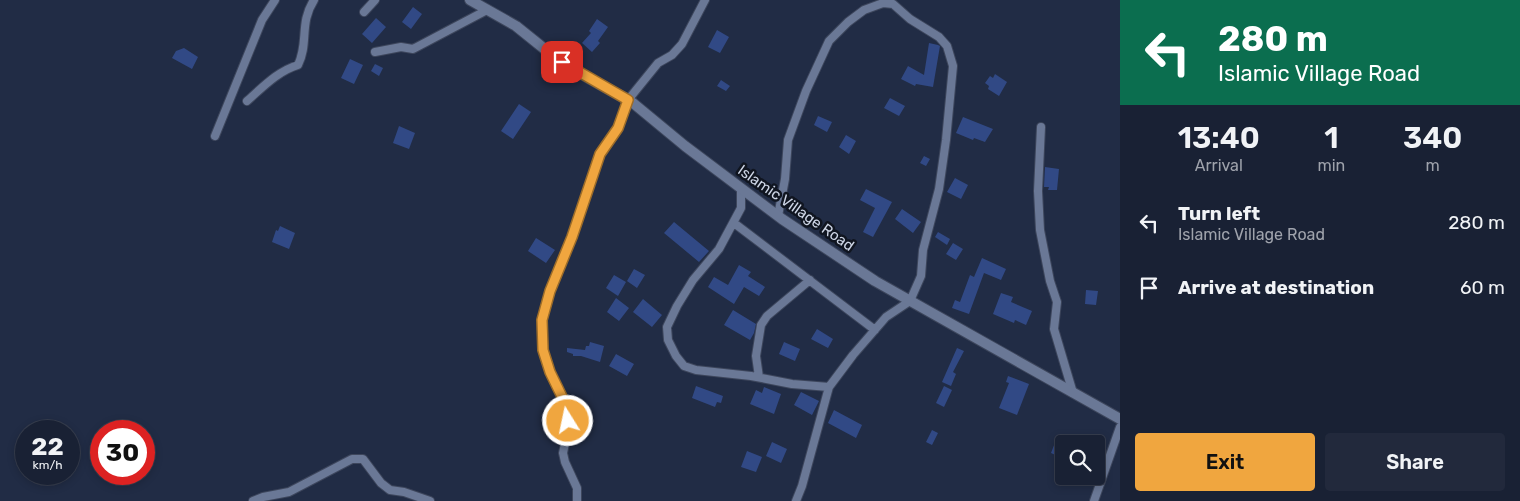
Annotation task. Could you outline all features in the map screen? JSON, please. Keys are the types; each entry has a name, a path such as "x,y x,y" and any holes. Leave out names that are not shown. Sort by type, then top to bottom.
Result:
{"street":[{"path":"215,136 262,20 275,0"},
{"path":"247,101 278,74 298,64 302,56 305,20 314,0"},
{"path":"364,12 375,0"},
{"name":"Islamic Village Road","path":"470,0 516,26 562,62 628,100 685,146 778,216 875,281 1120,419"},
{"path":"577,501 577,488 563,453 567,434 568,409 550,372 543,350 542,320 550,291 572,237 600,154 618,128 628,100 658,63 672,55 682,44 705,0"},
{"path":"778,216 785,179 788,140 806,91 829,41 848,22 864,10 883,3 893,4 910,19 939,37 947,46 953,66 939,189 923,250 921,276 910,300 886,318 853,354 829,387 802,486 796,501"},
{"path":"375,52 401,47 413,49 488,10"},
{"path":"1041,127 1038,191 1040,230 1050,281 1057,302 1054,329 1073,393"},
{"path":"741,188 741,208 734,223 719,249 693,280 677,306 667,327 668,340 676,356 684,366 696,370 759,377 792,384 829,387"},
{"path":"734,223 875,330"},
{"path":"759,377 756,356 761,325 767,316 810,280"},
{"path":"1094,501 1120,427"},
{"path":"253,501 288,492 352,459 362,459 381,483 390,490 404,492 430,501"}],"building":[{"path":"413,7 422,14 411,29 402,22"},
{"path":"376,18 386,27 372,43 362,34"},
{"path":"597,19 608,27 598,41 600,43 592,52 582,43 591,33 589,31"},
{"path":"717,30 729,37 720,53 708,47"},
{"path":"929,43 940,46 933,87 916,84 915,86 901,79 908,66 924,75"},
{"path":"184,48 198,57 192,69 172,58 176,51"},
{"path":"350,59 363,65 354,84 341,78"},
{"path":"375,64 383,68 379,76 371,71"},
{"path":"995,74 1007,82 999,96 988,89 989,86 985,83 990,76 993,78"},
{"path":"721,80 730,86 726,91 717,86"},
{"path":"890,98 905,106 899,116 884,108"},
{"path":"519,104 531,112 513,139 501,131"},
{"path":"818,116 832,122 827,132 814,125"},
{"path":"963,117 993,129 985,142 974,138 973,140 956,133"},
{"path":"399,126 415,133 409,149 393,143"},
{"path":"846,135 856,141 849,154 839,147"},
{"path":"924,156 930,159 926,166 920,163"},
{"path":"1045,167 1059,169 1057,190 1048,190 1049,187 1044,187"},
{"path":"955,178 968,185 961,199 947,192"},
{"path":"866,189 892,202 873,237 863,232 875,208 860,200"},
{"path":"902,209 921,222 913,233 895,219"},
{"path":"674,222 709,251 699,262 664,233"},
{"path":"280,226 295,233 289,249 272,242 276,230 278,231"},
{"path":"938,232 950,239 947,245 935,237"},
{"path":"536,238 555,250 546,263 528,251"},
{"path":"953,243 963,249 956,260 946,254"},
{"path":"982,258 1006,269 1001,280 984,273 969,314 952,308 955,300 960,302 970,275 974,277"},
{"path":"739,265 751,272 748,276 765,287 759,296 744,287 734,304 708,287 714,277 728,285"},
{"path":"634,269 645,275 637,288 627,281"},
{"path":"614,275 626,282 618,296 606,288"},
{"path":"1086,290 1098,291 1096,305 1085,304"},
{"path":"1001,293 1013,297 1011,302 1032,311 1026,325 1015,320 1014,323 993,314"},
{"path":"616,298 629,308 619,321 607,312"},
{"path":"643,299 662,315 652,327 633,312"},
{"path":"733,310 756,324 750,340 724,325"},
{"path":"817,329 833,339 828,348 811,339"},
{"path":"590,342 604,346 600,362 581,356 573,356 573,354 567,352 567,348 585,350"},
{"path":"784,342 800,349 795,361 779,354"},
{"path":"957,348 964,351 953,372 956,374 951,386 942,382"},
{"path":"616,354 634,364 627,376 609,366"},
{"path":"1008,376 1029,384 1017,415 999,408 1009,383 1006,382"},
{"path":"696,386 723,396 721,403 717,402 715,407 692,398"},
{"path":"944,386 952,390 944,407 936,403"},
{"path":"764,387 781,394 774,414 750,404 756,390 762,393"},
{"path":"801,392 819,401 812,415 794,405"},
{"path":"834,410 862,425 856,438 828,423"},
{"path":"932,430 938,433 932,445 926,442"},
{"path":"772,442 787,449 781,463 766,456"},
{"path":"1055,443 1055,455 1051,453"},
{"path":"747,451 762,457 756,472 741,467"}],"route":[{"path":"562,62 628,100 618,128 600,154 572,237 550,291 542,320 543,350 550,372 568,409 568,421"}]}
